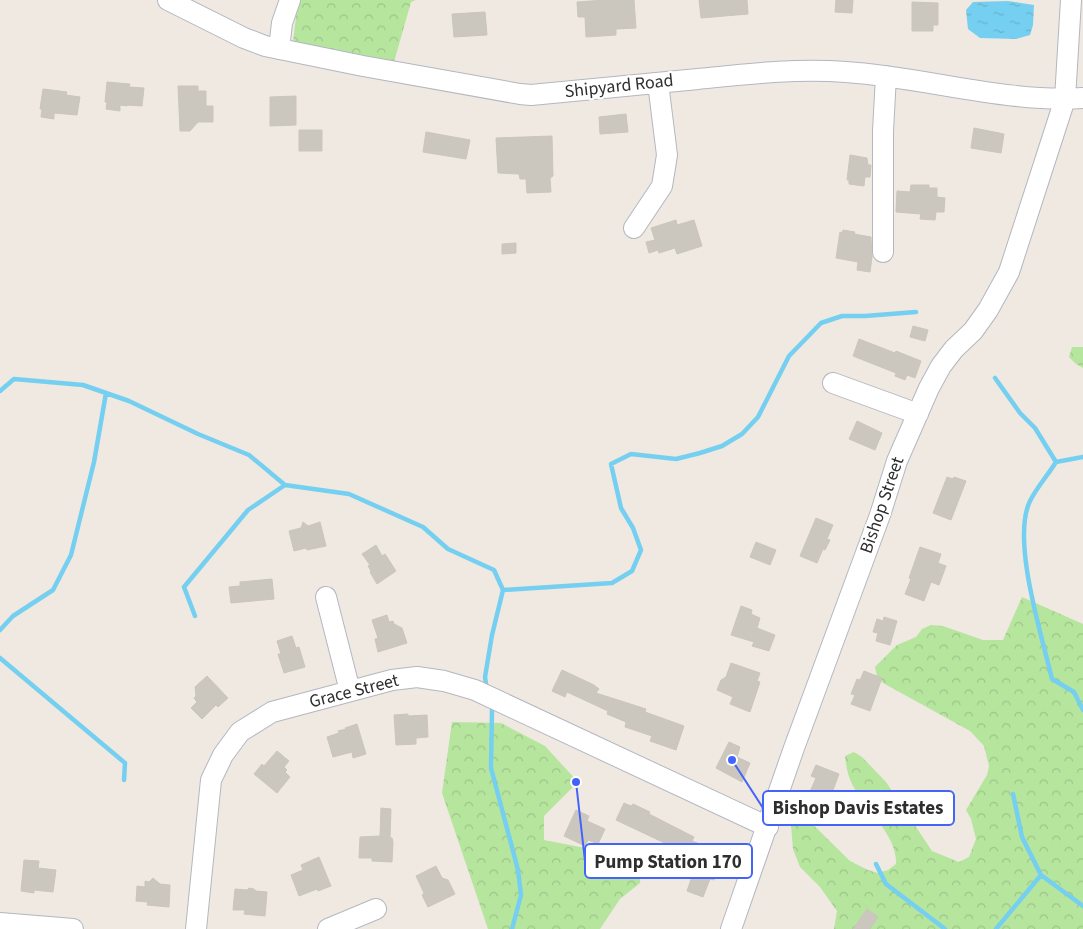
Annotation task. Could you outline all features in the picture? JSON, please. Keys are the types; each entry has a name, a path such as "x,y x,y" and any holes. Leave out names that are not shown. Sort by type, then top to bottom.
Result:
{"street":[{"name":"Shipyard Road","path":"168,0 244,38 279,49 520,94 531,95 792,71 846,72 981,90 1074,99"},
{"path":"279,49 282,22 290,0"},
{"name":"Bishop Street","path":"731,929 880,515 894,469 928,388 941,366 954,349 973,331 999,293 1009,272 1074,99 1071,0"},
{"path":"883,252 883,132 886,76"},
{"path":"634,228 662,186 666,155 658,83"},
{"path":"833,383 918,414"},
{"path":"326,597 350,691"},
{"name":"Grace Street","path":"196,929 211,780 223,755 240,732 272,712 392,680 417,677 444,681 476,690 768,827"},
{"path":"328,929 376,909"},
{"path":"0,923 73,929"}],"green space":[{"path":"298,0 416,0 411,2 394,62 293,42"},
{"path":"1072,347 1083,347 1083,368 1069,357"},
{"path":"1022,597 1083,624 1083,929 834,929 837,911 820,887 800,867 793,849 790,813 792,804 850,861 878,873 888,870 896,864 892,844 887,834 850,779 845,756 854,752 862,757 886,782 932,851 959,862 969,857 976,839 971,819 966,810 987,775 989,766 984,746 970,731 883,683 877,676 875,667 897,645 916,637 922,629 931,625 943,626 983,640 1003,640"},
{"path":"452,722 501,723 545,746 578,782 544,816 544,840 642,859 640,883 620,899 600,929 488,929 442,793"}],"water":[{"path":"1008,1 1034,5 1033,25 1030,35 1016,39 980,38 968,29 966,10 973,2"}],"building":[{"path":"634,0 636,28 616,29 616,35 586,37 585,17 578,17 577,2"},
{"path":"699,0 747,0 748,14 701,18"},
{"path":"836,0 853,0 852,13 835,12"},
{"path":"912,2 938,3 938,25 933,25 933,31 912,31"},
{"path":"485,12 487,35 454,37 452,14"},
{"path":"107,82 130,84 129,87 144,88 142,106 120,105 120,111 106,109"},
{"path":"178,86 198,86 198,91 206,91 206,106 213,106 213,122 198,122 190,131 180,131"},
{"path":"43,89 67,92 66,95 80,97 77,115 54,113 54,119 41,117 42,109 40,109"},
{"path":"296,96 296,125 270,126 270,97"},
{"path":"626,114 628,132 600,134 599,117"},
{"path":"974,128 1004,134 1001,153 971,148"},
{"path":"299,130 322,130 322,151 299,151"},
{"path":"426,132 470,140 466,159 423,152"},
{"path":"552,136 553,176 550,178 551,192 527,193 526,179 520,179 519,174 498,173 496,138"},
{"path":"850,155 867,158 868,165 871,165 870,177 865,177 864,186 849,184 849,180 847,180"},
{"path":"911,185 929,185 929,188 937,188 937,197 945,198 944,212 936,212 935,220 920,219 921,214 896,212 897,191 910,192"},
{"path":"676,220 677,225 694,220 702,246 677,254 675,248 659,253 658,250 649,253 646,242 655,240 651,228"},
{"path":"843,230 871,237 872,257 870,272 857,270 858,262 836,258 840,232 842,233"},
{"path":"516,243 516,253 502,254 502,244"},
{"path":"913,326 928,330 925,341 910,337"},
{"path":"859,339 921,361 915,378 907,375 905,380 895,376 896,373 853,356"},
{"path":"857,421 882,433 875,450 849,439"},
{"path":"947,477 966,481 951,520 933,513"},
{"path":"816,518 833,525 827,539 830,540 825,550 823,549 817,563 800,556"},
{"path":"303,522 308,526 320,522 326,546 294,551 289,531 301,528"},
{"path":"756,542 776,550 770,565 750,557"},
{"path":"376,545 382,556 385,554 396,571 377,584 370,572 368,566 370,565 362,554"},
{"path":"920,547 941,554 938,563 946,566 939,585 931,582 924,601 905,594"},
{"path":"272,579 274,599 231,603 229,587 240,586 240,582"},
{"path":"741,606 752,610 751,614 760,618 757,628 775,635 769,651 752,646 754,642 731,635"},
{"path":"387,615 389,622 393,621 394,624 402,628 407,643 378,652 375,639 378,638 372,620"},
{"path":"884,617 897,621 890,645 876,641 878,633 873,632 877,619 883,621"},
{"path":"292,636 296,648 299,647 305,667 284,673 278,654 281,654 277,641"},
{"path":"731,663 760,673 757,681 760,682 750,712 730,704 733,697 717,690 721,680 726,677"},
{"path":"562,670 594,685 599,689 596,693 646,709 645,712 684,726 676,750 650,741 652,736 625,727 626,722 607,714 608,711 567,692 565,697 552,691"},
{"path":"864,671 882,678 870,711 851,704 855,695 851,694 857,679 860,680"},
{"path":"207,676 228,698 218,707 216,705 202,719 191,708 197,702 194,698 196,696 195,687"},
{"path":"408,714 408,716 427,715 428,737 416,738 416,744 396,745 394,715"},
{"path":"357,724 366,754 353,758 352,752 333,757 327,737"},
{"path":"729,742 740,747 737,757 750,763 742,782 716,768"},
{"path":"277,751 289,761 284,767 287,770 285,772 290,777 277,793 254,774"},
{"path":"816,765 839,774 829,801 809,794 816,778 811,776"},
{"path":"624,803 631,806 633,804 650,812 649,814 694,837 692,841 725,854 714,880 710,879 703,897 687,891 699,856 683,848 661,870 671,846 616,820"},
{"path":"381,808 391,809 390,838 392,838 393,842 392,862 372,861 372,858 359,858 360,837 380,836"},
{"path":"576,810 589,816 587,821 605,829 598,844 588,840 585,846 564,836"},
{"path":"319,857 331,886 299,896 291,875 303,870 301,865"},
{"path":"24,860 39,861 38,868 56,870 53,892 34,890 34,893 21,891"},
{"path":"436,866 442,878 448,880 455,894 428,907 416,876"},
{"path":"153,878 160,884 170,885 169,907 147,905 148,902 136,901 137,886 145,887 145,881 149,882"},
{"path":"249,888 267,892 265,916 244,914 245,910 233,910 235,889 247,890"},
{"path":"867,909 878,917 870,929 853,929"}],"waterway":[{"path":"503,590 612,583 632,571 641,550 633,528 621,508 611,464 631,454 676,459 722,446 742,434 758,417 789,356 821,323 842,316 916,312"},
{"path":"995,378 1020,413 1035,428 1056,462"},
{"path":"0,391 14,379 83,385 129,401 198,434 249,455 285,485 349,494 423,527 448,549 494,570 503,590 492,635 485,677 486,684"},
{"path":"0,630 13,616 53,590 71,555 94,462 106,393"},
{"path":"1083,457 1056,462 1030,501 1025,518 1024,539 1030,588 1052,679 1074,692 1083,710"},
{"path":"195,616 184,587 248,510 285,485"},
{"path":"0,658 125,763 124,780"},
{"path":"492,710 491,768 518,870 521,895 512,929"},
{"path":"1013,794 1022,837 1041,875 1083,906"},
{"path":"876,864 886,884 945,929"},
{"path":"996,929 1041,875"}],"place":[{"name":"Bishop Davis Estates","path":"732,760"},
{"name":"Pump Station 170","path":"576,782"}]}
